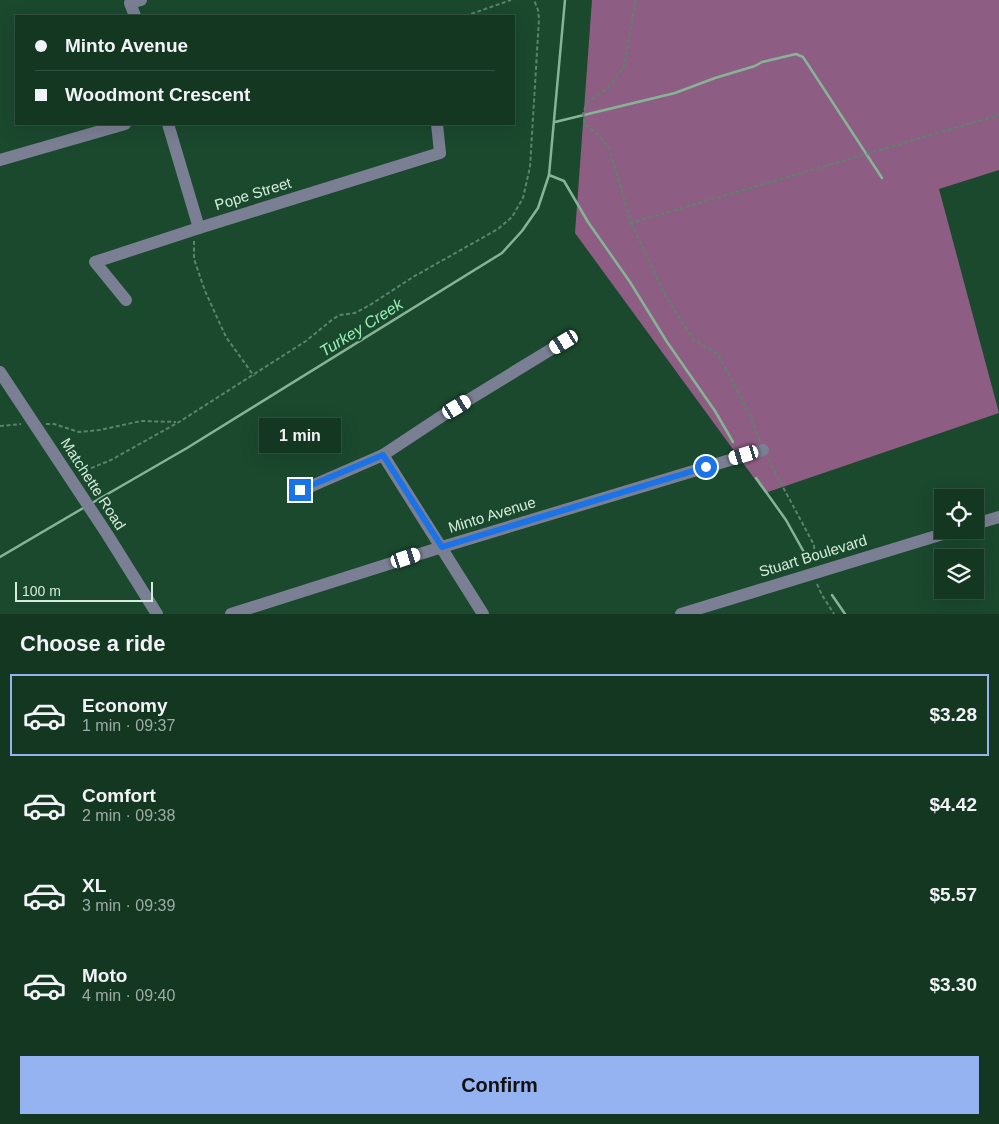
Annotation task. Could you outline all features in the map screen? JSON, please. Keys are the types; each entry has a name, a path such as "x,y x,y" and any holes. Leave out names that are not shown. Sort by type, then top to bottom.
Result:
{"street":[{"path":"134,15 136,2"},
{"path":"0,160 122,125"},
{"path":"168,125 200,228"},
{"name":"Pope Street","path":"126,300 96,262 440,153 436,125"},
{"path":"300,490 383,455 442,416 564,342"},
{"name":"Matchette Road","path":"0,372 107,534 157,614"},
{"name":"Minto Avenue","path":"231,614 442,547 763,450"},
{"path":"383,455 483,614"},
{"path":"984,521 999,517"},
{"name":"Stuart Boulevard","path":"681,614 934,537"}],"path":[{"path":"468,15 511,0"},
{"path":"69,477 112,460 178,422 254,376 306,341 333,319 340,315 355,313 370,306 413,277 498,229 512,217 523,198 530,167 539,19 534,0"},
{"path":"636,0 624,66 609,87 589,101 584,112 585,125 597,133 609,147 631,223 665,295 693,339 718,354 749,413 763,450 814,545 816,562 813,573 822,595 834,614"},
{"path":"631,223 999,115"},
{"path":"200,228 193,242 194,259 205,291 226,337 254,376"},
{"path":"0,426 54,424 79,432 100,430 141,421 178,422"}],"shaded area":[{"path":"592,0 999,0 999,170 939,189 999,413 765,493 575,233"}],"waterway":[{"name":"Turkey Creek","path":"92,503 187,448 502,253 522,231 538,208 549,175 565,0"},
{"path":"555,122 675,93 762,62 796,54 803,57 882,178"},
{"path":"549,175 564,181 588,222 630,282 667,342 715,411 733,442"},
{"path":"756,478 786,520 805,554"},
{"name":"Turkey Creek","path":"0,557 85,507"},
{"path":"832,595 845,614"}],"route":[{"path":"300,490 383,455 442,547 706,467"}]}
